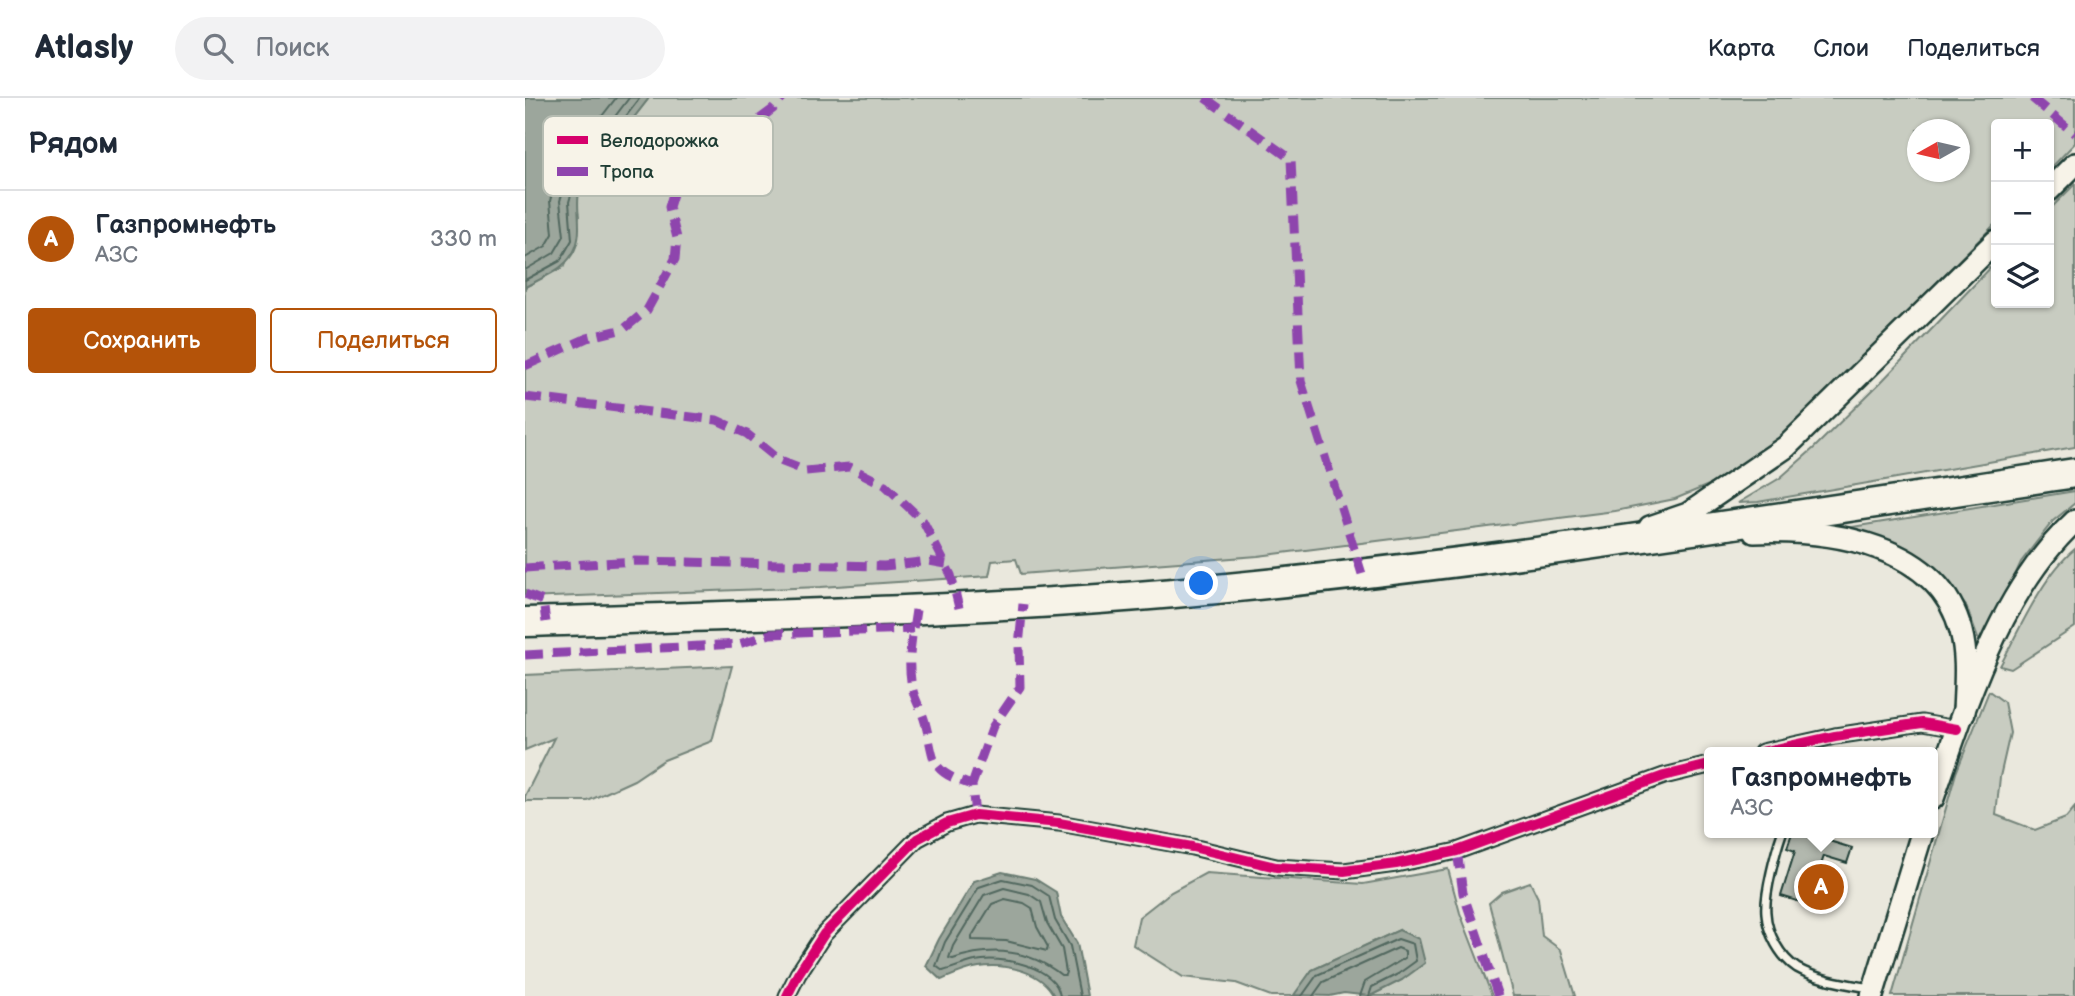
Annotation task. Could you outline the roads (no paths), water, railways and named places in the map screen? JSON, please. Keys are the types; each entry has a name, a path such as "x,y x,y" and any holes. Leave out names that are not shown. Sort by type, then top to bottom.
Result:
{"highway":[{"path":"525,622 959,608 1158,594 1363,574 1712,527 2075,473"}],"main road":[{"path":"2054,185 2075,164"},
{"path":"1586,544 1615,534 1657,526 1688,514 1786,447 1993,245"},
{"path":"1938,784 1994,640 2018,593 2038,562 2075,521"},
{"path":"1712,527 1733,532 1803,532 1854,540 1908,561 1928,575 1950,603 1961,630 1966,659 1961,721"},
{"path":"1873,993 1920,838"}],"street":[{"path":"1785,747 1835,736 1922,723 1961,721"},
{"path":"787,996 824,934 917,839 947,823 975,815 1059,823 1192,847 1276,867 1344,871 1396,864 1457,851 1664,776 1704,766"}],"lane":[{"path":"1779,838 1765,912 1775,944 1796,967 1873,993"}],"water":[{"path":"525,98 649,98 635,116 543,116 543,196 579,196 578,239 570,258 563,265 525,287"},
{"path":"1002,872 1035,879 1056,892 1061,917 1077,943 1087,996 1054,996 1041,980 1011,968 979,967 941,980 926,966 974,881"},
{"path":"1399,930 1419,939 1425,963 1402,980 1370,996 1344,993 1330,996 1294,995 1312,970"}],"place":[{"name":"Газпромнефть","path":"1821,887"}]}
